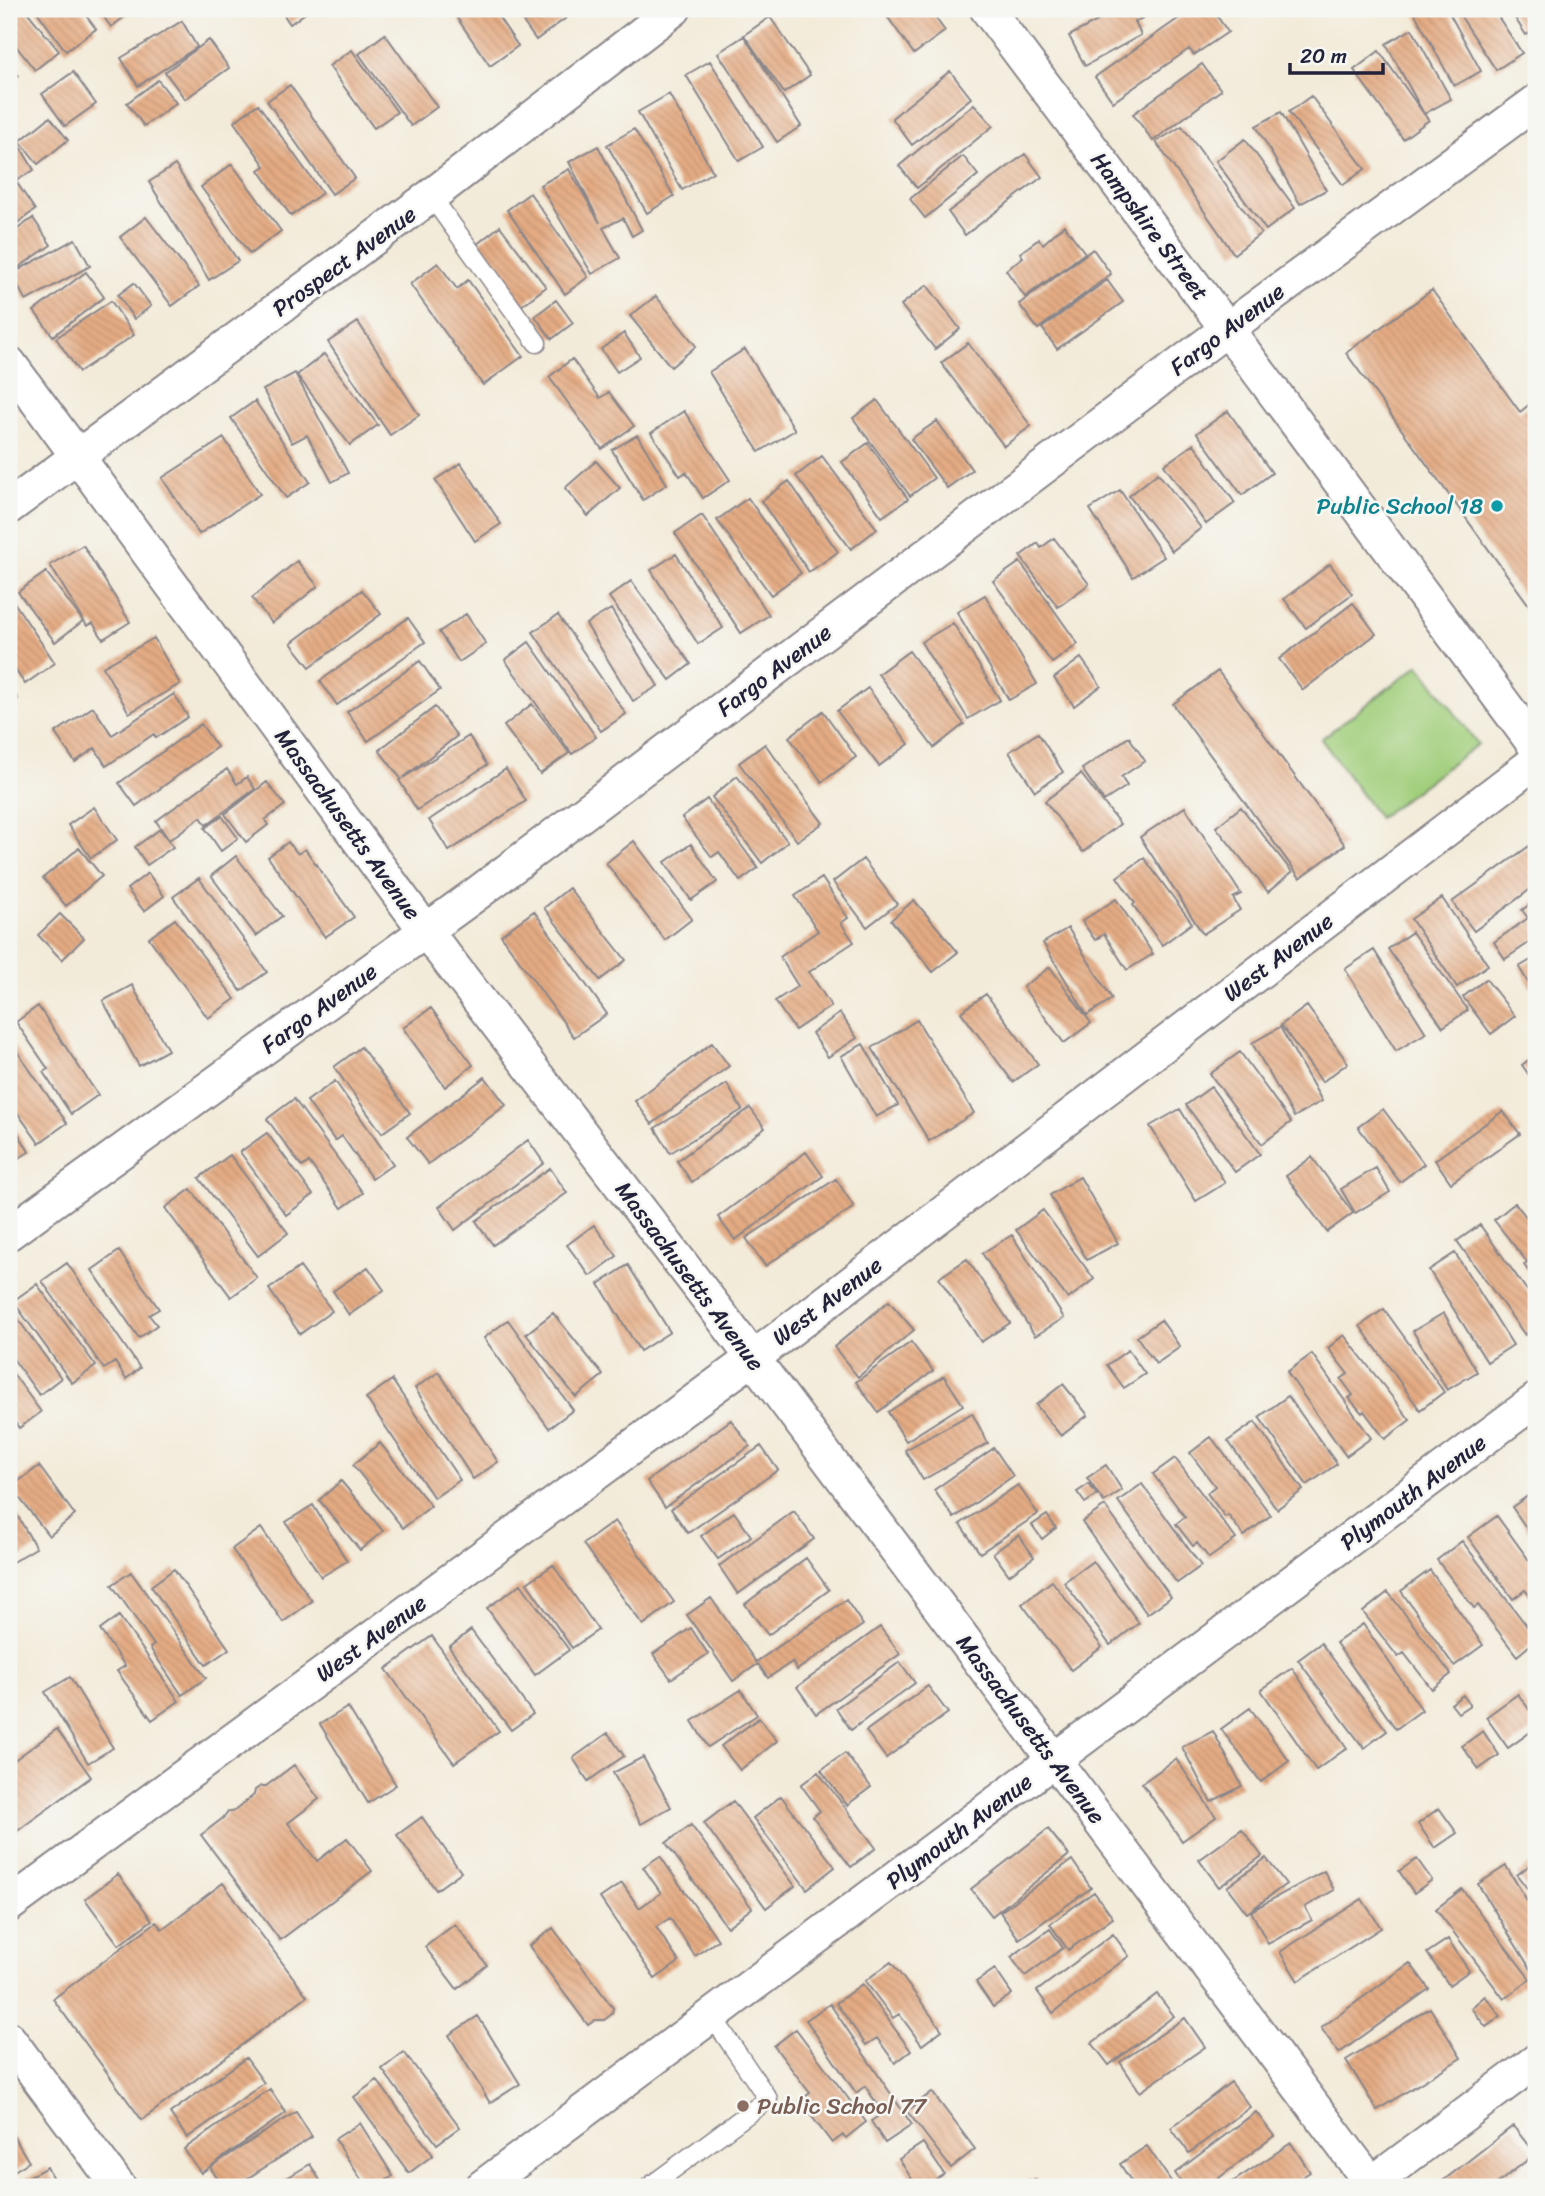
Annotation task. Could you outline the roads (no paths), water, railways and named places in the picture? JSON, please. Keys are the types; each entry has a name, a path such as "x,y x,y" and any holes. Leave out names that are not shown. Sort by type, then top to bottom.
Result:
{"street":[{"name":"Prospect Avenue","path":"9,507 431,196 674,9"},
{"name":"Hampshire Street","path":"987,9 1227,328 1536,747"},
{"name":"Fargo Avenue","path":"9,1234 497,878 1227,328 1536,102"},
{"name":"Massachusetts Avenue","path":"9,363 425,930 753,1358 1371,2186"},
{"name":"West Avenue","path":"9,1905 753,1358 1536,761"},
{"name":"Plymouth Avenue","path":"482,2187 1536,1400"},
{"path":"9,2039 119,2187"},
{"path":"1371,2186 1536,2061"}],"lane":[{"path":"431,196 537,343"},
{"path":"649,2187 768,2099 712,2016"}],"place":[{"name":"Public School 18","path":"1497,506"},
{"name":"Public School 77","path":"743,2106"}]}
